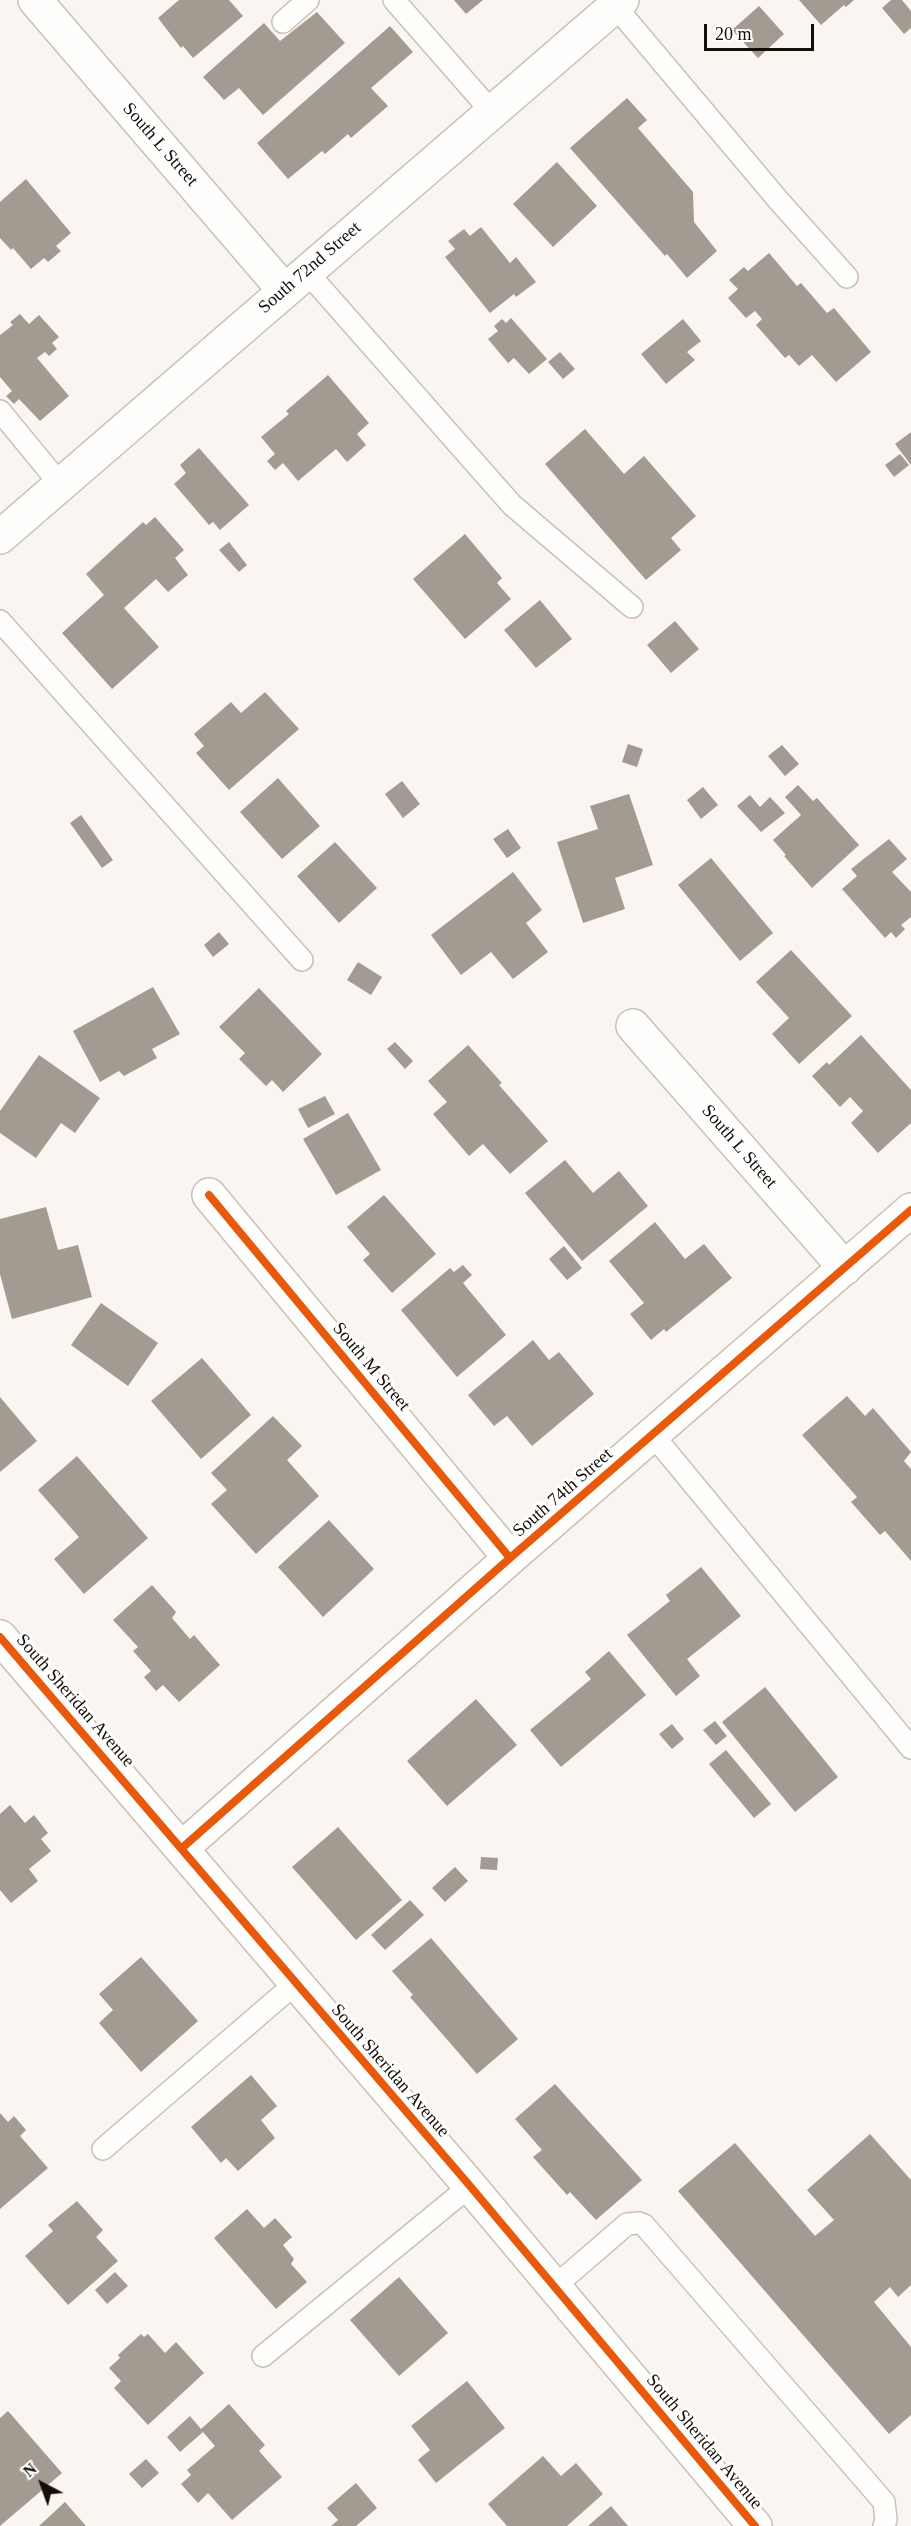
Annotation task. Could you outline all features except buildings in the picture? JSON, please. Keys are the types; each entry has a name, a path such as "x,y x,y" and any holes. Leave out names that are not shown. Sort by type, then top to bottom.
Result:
{"street":[{"name":"South L Street","path":"35,0 295,280"},
{"name":"South 72nd Street","path":"0,537 618,3"},
{"name":"South L Street","path":"633,1026 845,1268"},
{"name":"South M Street","path":"209,1195 510,1558"},
{"name":"South 74th Street","path":"182,1848 510,1558 911,1210"},
{"name":"South Sheridan Avenue","path":"0,1637 470,2186 755,2526"}],"lane":[{"path":"283,22 308,0"},
{"path":"394,0 492,112"},
{"path":"618,3 779,201 847,277"},
{"path":"295,280 512,505 632,607"},
{"path":"0,411 60,484"},
{"path":"0,621 302,960"},
{"path":"652,1435 911,1748"},
{"path":"103,2149 296,1983"},
{"path":"263,2356 470,2186"},
{"path":"554,2287 627,2224 644,2225 884,2502 886,2520 884,2526"}],"cycle path":[{"path":"209,1195 510,1558"},
{"path":"182,1848 510,1558 911,1210"},
{"path":"0,1637 470,2186 755,2526"}]}
